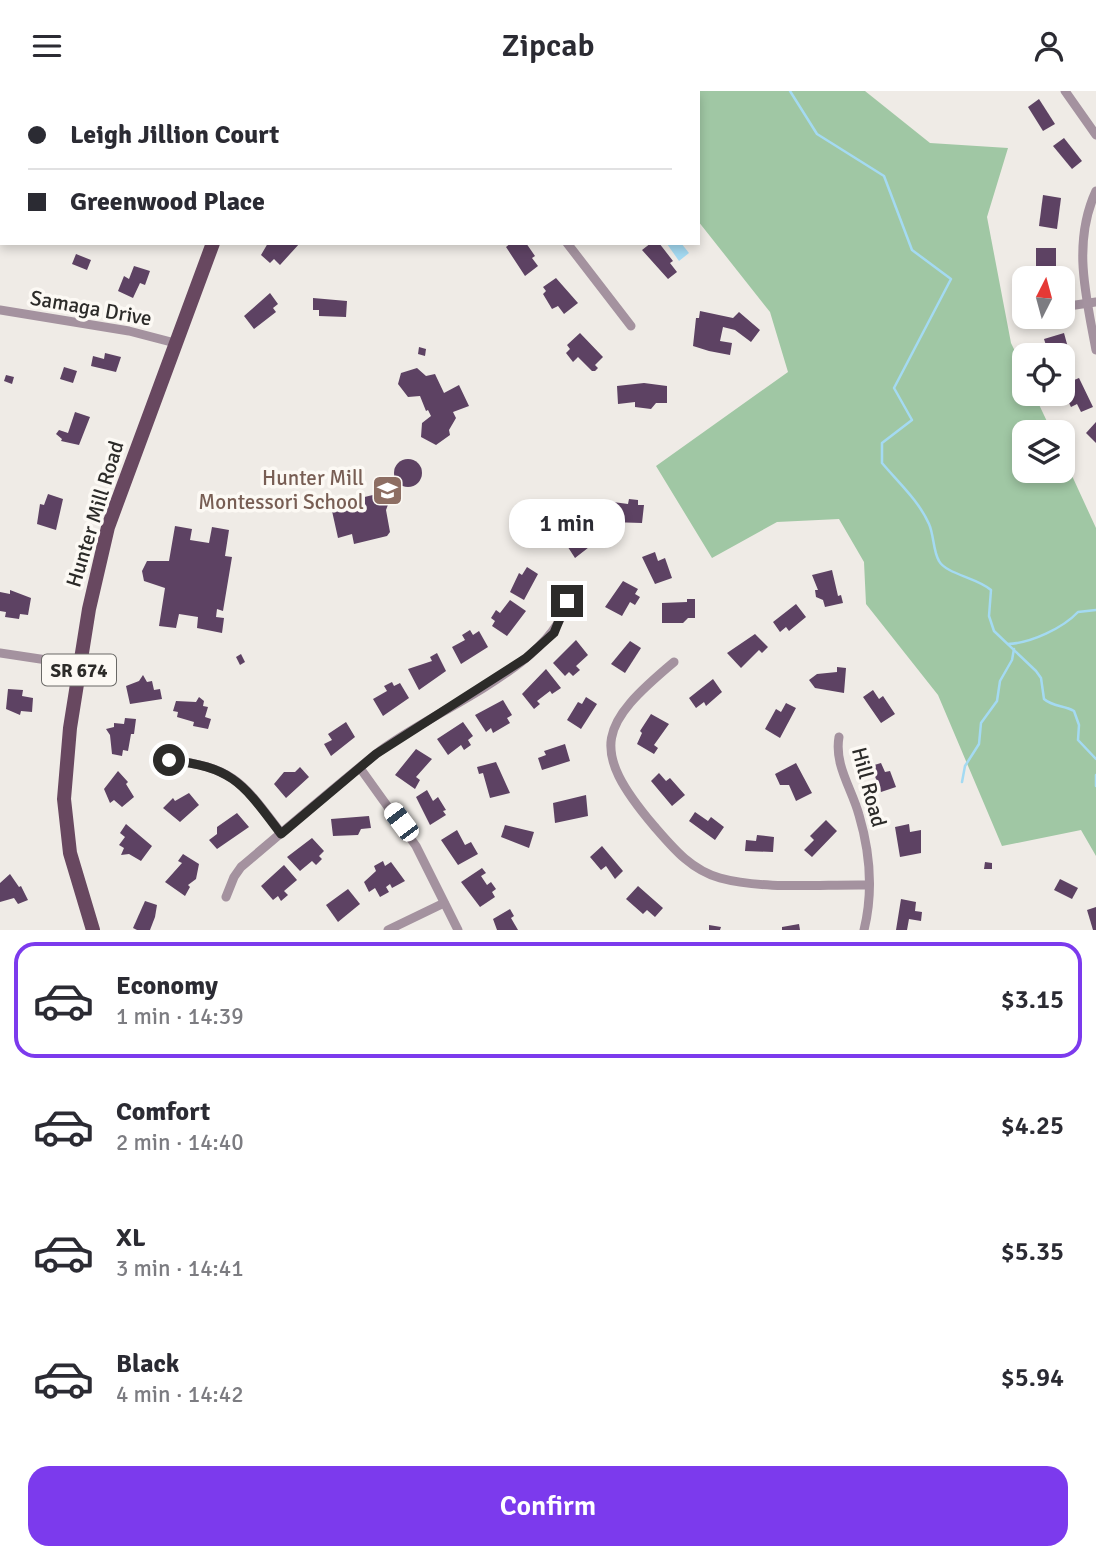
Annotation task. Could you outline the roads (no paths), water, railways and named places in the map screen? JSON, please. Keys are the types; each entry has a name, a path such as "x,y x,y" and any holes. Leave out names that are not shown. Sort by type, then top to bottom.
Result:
{"main road":[{"name":"Hunter Mill Road","path":"93,930 70,853 64,799 65,767 89,609 108,527 212,245"}],"street":[{"path":"1065,91 1096,135"},
{"path":"1096,191 1082,240 1096,350"},
{"path":"568,245 631,326"},
{"name":"Samaga Drive","path":"0,310 129,331 175,342"},
{"path":"226,897 241,867 360,768 420,723 526,658 554,633 567,601"},
{"path":"0,653 80,665"},
{"path":"674,662 622,710 611,747 620,783 675,850 701,870 732,881 869,885"},
{"name":"Hill Road","path":"839,737 838,761 860,817 869,885 864,930"},
{"path":"169,760 206,764 234,779 281,834"},
{"path":"360,768 416,846 458,930"},
{"path":"388,930 444,904"}],"water":[{"path":"668,245 683,245 689,253 679,261"}],"waterway":[{"path":"790,91 817,134 884,176 912,250 951,279 894,388 912,420 882,443 882,463 925,516 931,528 939,561 955,573 991,590 989,616 994,631 1036,671 1041,678 1044,699 1074,711 1079,725 1078,740 1096,759"},
{"path":"1008,644 1046,634 1078,612 1096,610"},
{"path":"962,782 965,766 979,744 981,723 997,701 1000,681 1012,660 1014,649"},
{"path":"1096,775 1096,786"}],"place":[{"name":"Hunter Mill Montessori School","path":"387,490"}]}
